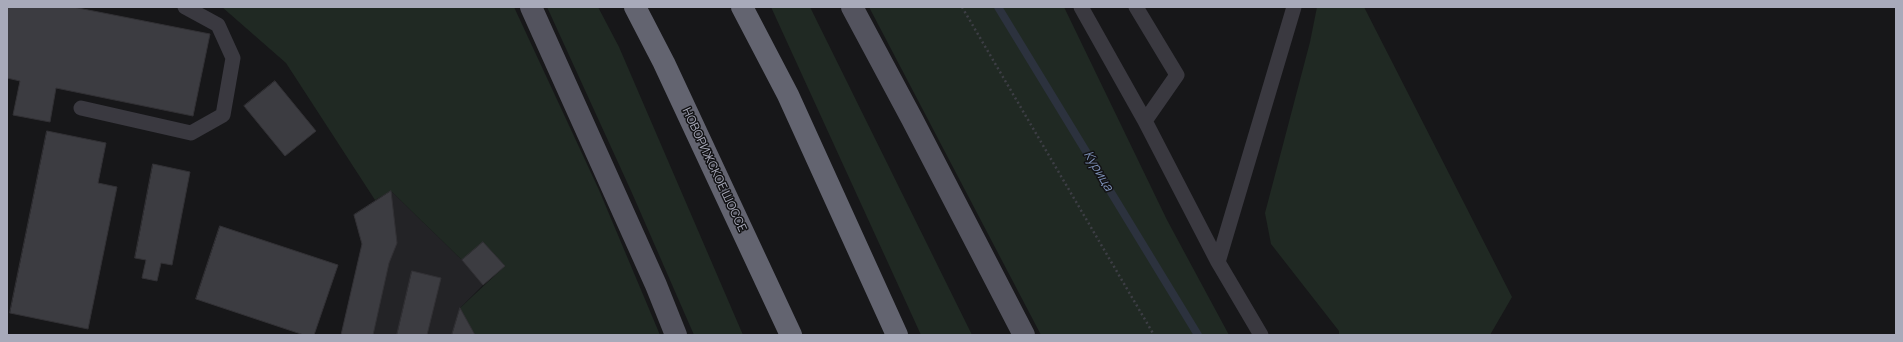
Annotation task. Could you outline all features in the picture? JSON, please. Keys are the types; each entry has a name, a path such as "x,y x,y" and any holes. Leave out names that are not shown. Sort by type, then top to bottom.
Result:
{"highway":[{"name":"НОВОРИЖСКОЕ ШОССЕ","path":"635,7 664,63 791,335"},
{"path":"742,7 788,95 897,335"}],"main road":[{"path":"530,7 653,277 676,335"},
{"path":"852,7 1024,335"}],"lane":[{"path":"81,108 191,133 223,115 233,58 218,26 184,7"},
{"path":"1080,7 1145,121 1218,262 1261,335"},
{"path":"1136,7 1177,75 1145,121"},
{"path":"1218,262 1294,7"}],"path":[{"path":"962,7 1154,335"}],"shaded area":[{"path":"222,7 514,7 599,190 660,335 475,335 460,308 505,266 483,242 462,260 391,191 375,200 286,63"},
{"path":"547,7 598,7 619,47 743,335 694,335 632,193"},
{"path":"771,7 810,7 972,335 921,335"},
{"path":"869,7 1064,7 1167,220 1229,335 1041,335"},
{"path":"1317,7 1364,7 1512,297 1490,335 1339,335 1339,331 1271,244 1265,213 1310,42"},
{"path":"391,191 462,260 483,242 505,266 460,308 475,335 341,335 362,244 354,215"}],"building":[{"path":"7,7 73,7 210,34 193,116 56,88 50,122 13,115 20,81 7,78"},
{"path":"275,81 316,131 285,156 244,106"},
{"path":"47,131 106,143 98,183 117,187 88,329 10,313"},
{"path":"153,164 190,172 172,265 161,263 157,281 142,278 146,260 135,258"},
{"path":"391,191 397,243 389,263 373,335 341,335 362,244 354,215"},
{"path":"220,226 338,265 314,335 304,335 196,299"},
{"path":"483,242 505,266 483,285 462,260"},
{"path":"412,271 441,278 427,335 397,335"},
{"path":"460,308 475,335 452,335"}],"waterway":[{"name":"Курица","path":"998,7 1198,335"}]}
